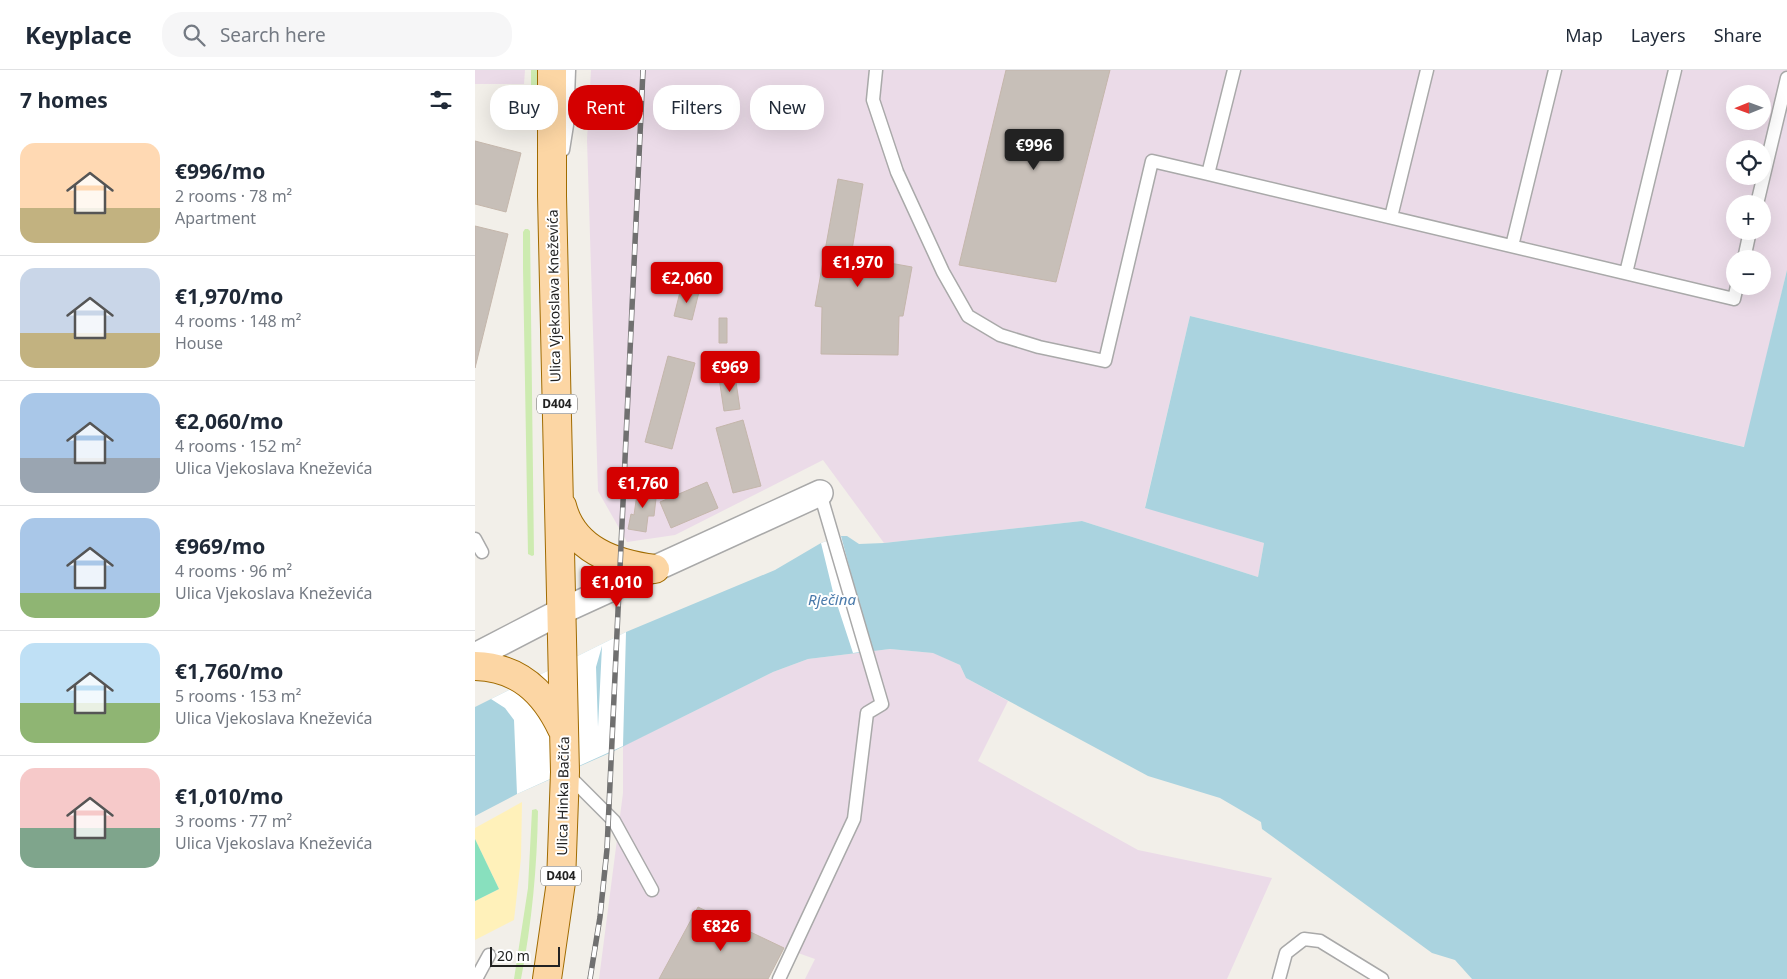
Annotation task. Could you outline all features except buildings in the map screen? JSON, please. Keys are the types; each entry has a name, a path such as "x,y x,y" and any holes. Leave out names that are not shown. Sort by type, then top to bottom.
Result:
{"main road":[{"name":"Ulica Vjekoslava Kneževića","path":"551,70 552,193 562,611"},
{"path":"559,495 564,516 573,532 587,545 610,560 637,567 655,569"},
{"name":"Ulica Hinka Bačića","path":"547,979 561,882 565,772 562,611"},
{"path":"475,666 499,669 526,682 553,709 564,732"}],"street":[{"path":"475,656 562,611 820,493"}],"lane":[{"path":"552,193 565,146 569,70"},
{"path":"876,70 873,100 897,172 943,272 968,316 1000,335 1039,347 1105,361 1152,161 1734,299 1735,295"},
{"path":"1208,174 1234,70"},
{"path":"1391,217 1427,70"},
{"path":"1512,246 1555,70"},
{"path":"1626,273 1675,70"},
{"path":"1759,195 1787,78"},
{"path":"779,979 854,819 867,713 883,704 820,493"},
{"path":"475,539 482,552"},
{"path":"565,772 614,821 652,890"},
{"path":"1279,979 1286,953 1304,939 1321,940 1382,979"},
{"path":"476,979 489,955"}],"shaded area":[{"path":"475,70 525,70 524,84 475,84"},
{"path":"591,70 1787,70 1787,270 1745,447 1190,316 1145,507 1264,543 1258,577 1082,521 884,543 823,460 675,535 627,542 598,491 588,130 643,130 643,85 590,85"},
{"path":"890,649 934,653 960,665 966,678 1008,701 978,761 1138,850 1272,878 1227,979 805,979 815,959 784,948 698,907 659,979 599,979 623,793 623,746 773,672 808,659"}],"green space":[{"path":"531,70 539,70 539,85 531,85"},
{"path":"525,229 530,231 534,555 532,556 528,554 523,268 523,232"},
{"path":"536,809 538,811 531,916 521,979 514,979 528,888 532,810"},
{"path":"475,839 499,889 475,901"}],"sand":[{"path":"522,802 521,858 514,920 475,940 475,901 499,889 475,839 475,828"}],"water":[{"name":"Rječina","path":"1787,270 1787,979 1472,979 1455,960 1432,953 1262,829 1261,822 1220,798 1148,776 966,678 960,665 933,653 890,649 808,659 773,672 612,752 517,794 475,816 475,707 626,632 775,570 821,543 841,536 847,536 859,544 884,543 1082,521 1258,577 1264,543 1145,508 1190,316 1744,447"}],"pier":[{"path":"841,536 873,650 853,653 833,592 821,543"},
{"path":"626,632 623,746 517,794 514,720 505,708 491,699","holes":["602,646 598,727 596,667"]}],"railway":[{"path":"590,979 600,917 607,849 643,70"}]}
